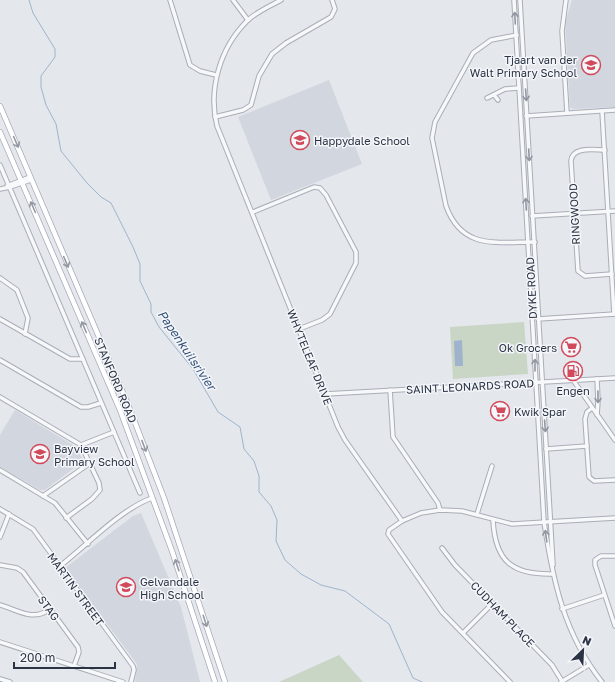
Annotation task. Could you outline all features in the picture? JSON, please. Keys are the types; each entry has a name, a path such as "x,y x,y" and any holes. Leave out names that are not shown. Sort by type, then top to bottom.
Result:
{"main road":[{"name":"STANFORD ROAD","path":"0,106 129,407 164,498 225,682"},
{"name":"STANFORD ROAD","path":"0,132 120,410 215,682"}],"street":[{"path":"170,0 190,65 200,71 216,75"},
{"path":"233,0 248,20"},
{"name":"WHYTELEAF DRIVE","path":"281,0 248,20 228,45 216,75 214,106 215,117 325,394 345,440 402,521"},
{"path":"215,117 243,110 251,105 259,76 269,58 286,43 331,17 335,9 332,0"},
{"name":"DYKE ROAD","path":"514,0 544,522 562,609 571,633 589,665 602,682"},
{"name":"DYKE ROAD","path":"520,0 554,574"},
{"path":"566,0 562,31 567,113"},
{"path":"522,35 491,40 472,53 435,122 432,138 446,206 455,226 471,238 482,242 534,242"},
{"path":"487,98 505,89 519,88"},
{"path":"494,95 498,100"},
{"path":"521,116 615,110"},
{"path":"533,319 615,314 602,111"},
{"name":"RINGWOOD","path":"605,150 578,151 571,156 574,214 578,271 585,276 612,274"},
{"name":"STANFORD ROAD","path":"0,165 140,493"},
{"path":"2,188 31,178"},
{"path":"252,212 314,187 320,188 326,195 356,252 356,263 330,314 324,319 299,329"},
{"path":"527,217 615,211"},
{"path":"0,278 13,285 17,290 28,318 26,334"},
{"path":"0,319 70,359 83,359"},
{"path":"0,360 81,407 88,407 101,403"},
{"name":"SAINT LEONARDS ROAD","path":"325,394 615,378"},
{"path":"596,415 598,401 597,379"},
{"path":"573,380 596,415 615,440"},
{"path":"390,390 393,437 438,503 440,510"},
{"path":"0,397 81,445 100,487 99,492 66,518"},
{"path":"592,408 585,416 586,446 590,478 597,481 615,480"},
{"path":"81,445 114,432"},
{"path":"541,450 586,446"},
{"path":"43,496 90,462"},
{"path":"476,514 492,466"},
{"path":"0,470 55,503 88,544"},
{"path":"60,566 88,544 100,532 140,503 152,498"},
{"name":"MARTIN STREET","path":"0,509 33,529 133,666 134,670 131,682"},
{"path":"510,682 439,607 388,534 389,530 402,521 421,514 440,510 476,514 512,524 615,518"},
{"path":"0,536 9,514"},
{"path":"494,520 495,541 502,555 508,561 518,569 528,573 554,574"},
{"name":"CUDHAM PLACE","path":"442,548 455,565 552,665 562,682"},
{"path":"615,556 599,557 595,562 604,595 615,626"},
{"name":"STAG","path":"0,565 16,568 23,572 79,649 74,666"},
{"path":"562,609 604,595"},
{"path":"463,633 493,603"},
{"path":"0,605 33,616 40,616 50,609"},
{"path":"0,642 123,682"},
{"path":"562,682 589,665"},
{"path":"0,679 10,682"}],"shaded area":[{"name":"Tjaart van der Walt Primary School","path":"572,0 615,0 615,107 573,109 570,107 565,23"},
{"name":"Happydale School","path":"329,80 362,164 271,200 238,117"},
{"name":"Bayview Primary School","path":"15,410 73,445 83,459 82,462 45,490 40,490 0,467 0,435"},
{"name":"Gelvandale High School","path":"141,513 181,607 200,682 135,682 137,664 65,568 133,516"}],"green space":[{"path":"524,322 528,374 453,379 450,327"},
{"path":"339,655 363,682 279,682"}],"water":[{"path":"462,340 463,366 455,366 454,341"}],"waterway":[{"name":"Papenkuilsrivier","path":"29,0 33,13 55,49 55,57 41,76 41,87 46,105 56,124 61,151 87,183 101,197 111,203 140,264 140,281 151,304 151,312 159,327 193,369 218,412 240,427 244,449 254,461 259,476 259,492 271,506 277,520 276,541 285,560 301,574 321,585 345,591 389,624 413,678 422,682"}],"place":[{"name":"Tjaart van der Walt Primary School","path":"591,65"},
{"name":"Happydale School","path":"300,140"},
{"name":"Ok Grocers","path":"571,347"},
{"name":"Engen","path":"573,371"},
{"name":"Kwik Spar","path":"500,411"},
{"name":"Bayview Primary School","path":"40,454"},
{"name":"Gelvandale High School","path":"126,587"}]}
